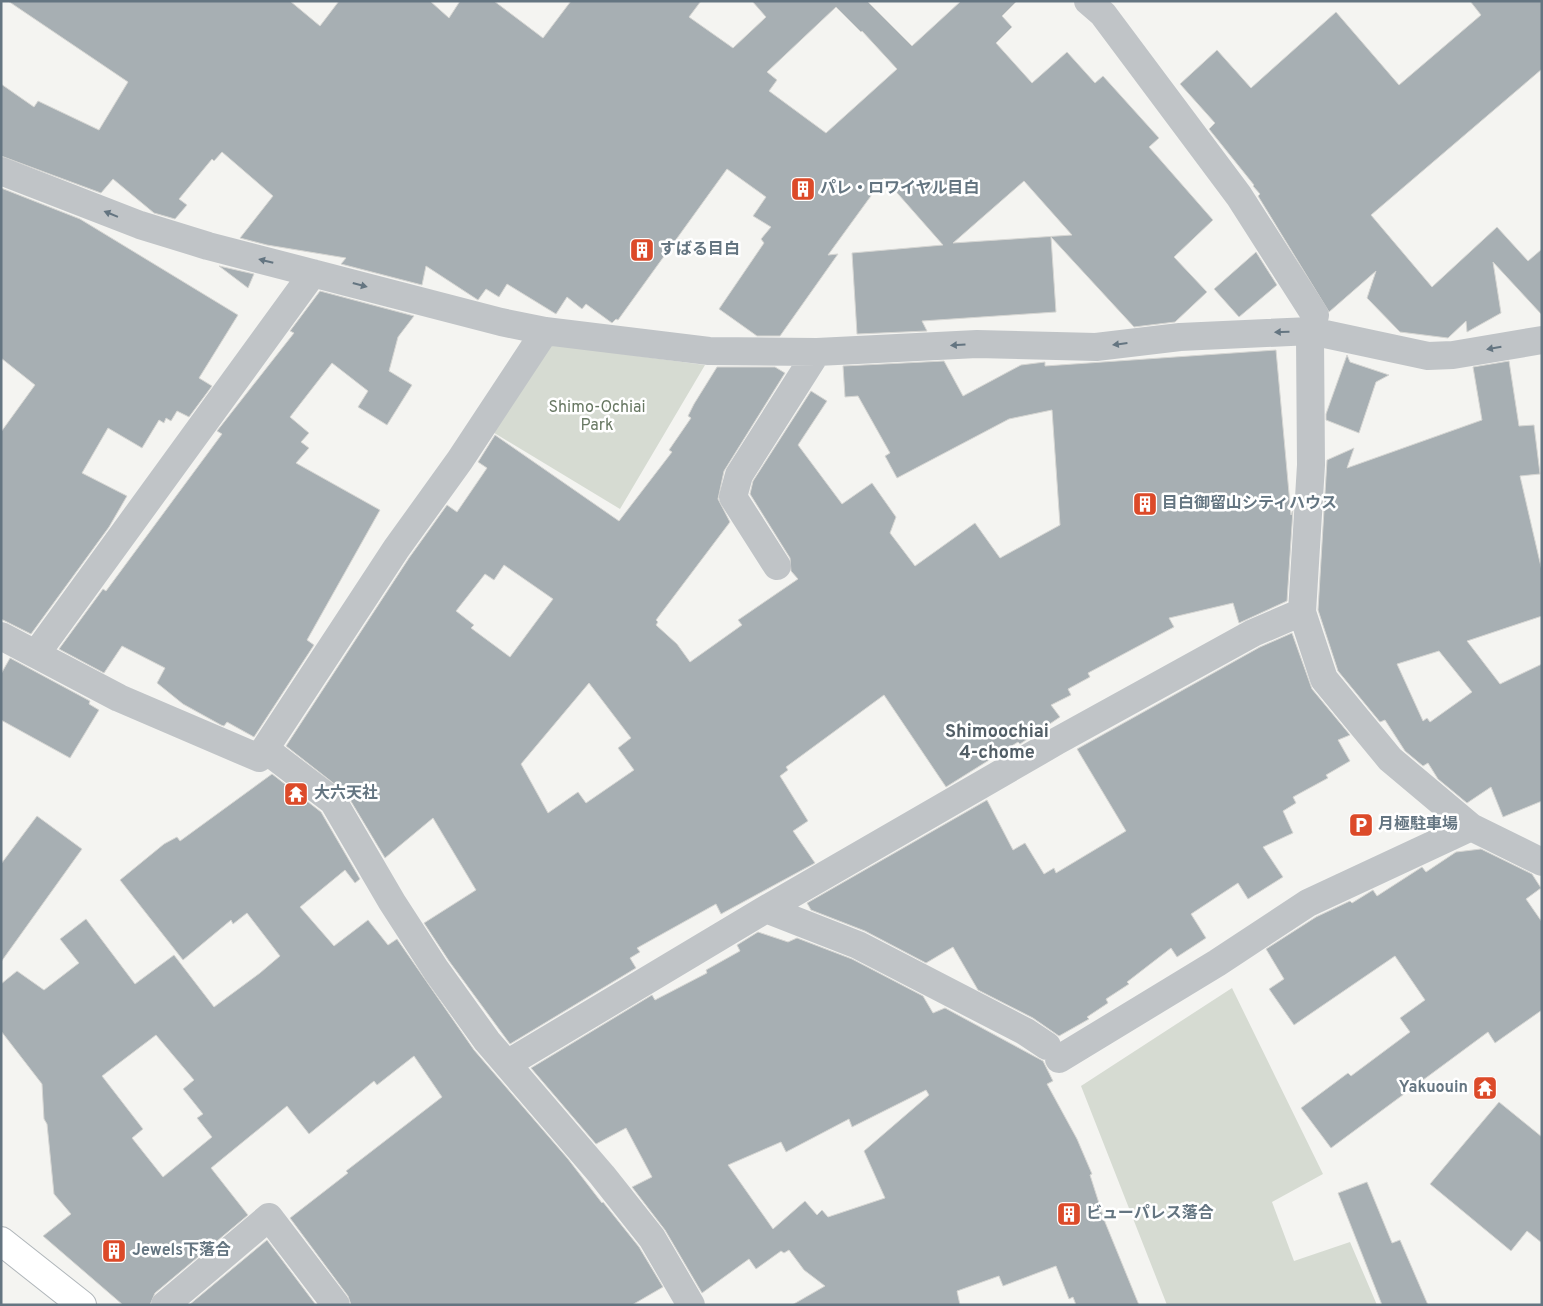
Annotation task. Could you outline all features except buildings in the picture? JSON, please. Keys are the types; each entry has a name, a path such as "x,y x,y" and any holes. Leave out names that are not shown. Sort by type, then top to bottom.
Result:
{"street":[{"path":"1103,5 1239,196 1315,315 1311,331 1311,464 1302,612 1324,679 1390,759 1471,828 1542,862"},
{"path":"1,171 140,225 208,246 501,322 545,331 709,351 817,352 976,344 1096,347 1180,337 1311,331 1428,356 1453,355 1542,340"},
{"path":"36,654 313,273"},
{"path":"1,636 119,698 259,758 396,549 460,460 545,331"},
{"path":"777,566 733,497 739,475 817,352"},
{"path":"507,1064 766,909 1074,732 1253,633 1302,612"},
{"path":"266,750 333,801 392,902 436,970 487,1042 602,1175 652,1238 691,1305"},
{"path":"766,909 858,945 1026,1032 1053,1053 1217,963 1308,903 1471,828"},
{"path":"165,1305 268,1217 336,1305"},
{"path":"1,1241 82,1305"}],"green space":[{"name":"Shimo-Ochiai Park","path":"548,344 705,365 620,509 491,431"},
{"path":"1232,988 1323,1174 1272,1202 1294,1261 1350,1242 1377,1305 1167,1305 1081,1086"}],"place":[{"name":"パレ・ロワイヤル目白","path":"803,189"},
{"name":"すばる目白","path":"642,250"},
{"name":"目白御留山シティハウス","path":"1145,504"},
{"name":"大六天社","path":"296,794"},
{"name":"月極駐車場","path":"1361,825"},
{"name":"Yakuouin","path":"1485,1088"},
{"name":"ビューパレス落合","path":"1069,1214"},
{"name":"Jewels下落合","path":"114,1251"}],"district":[{"name":"Shimoochiai 4-chome","path":"997,742"}]}
